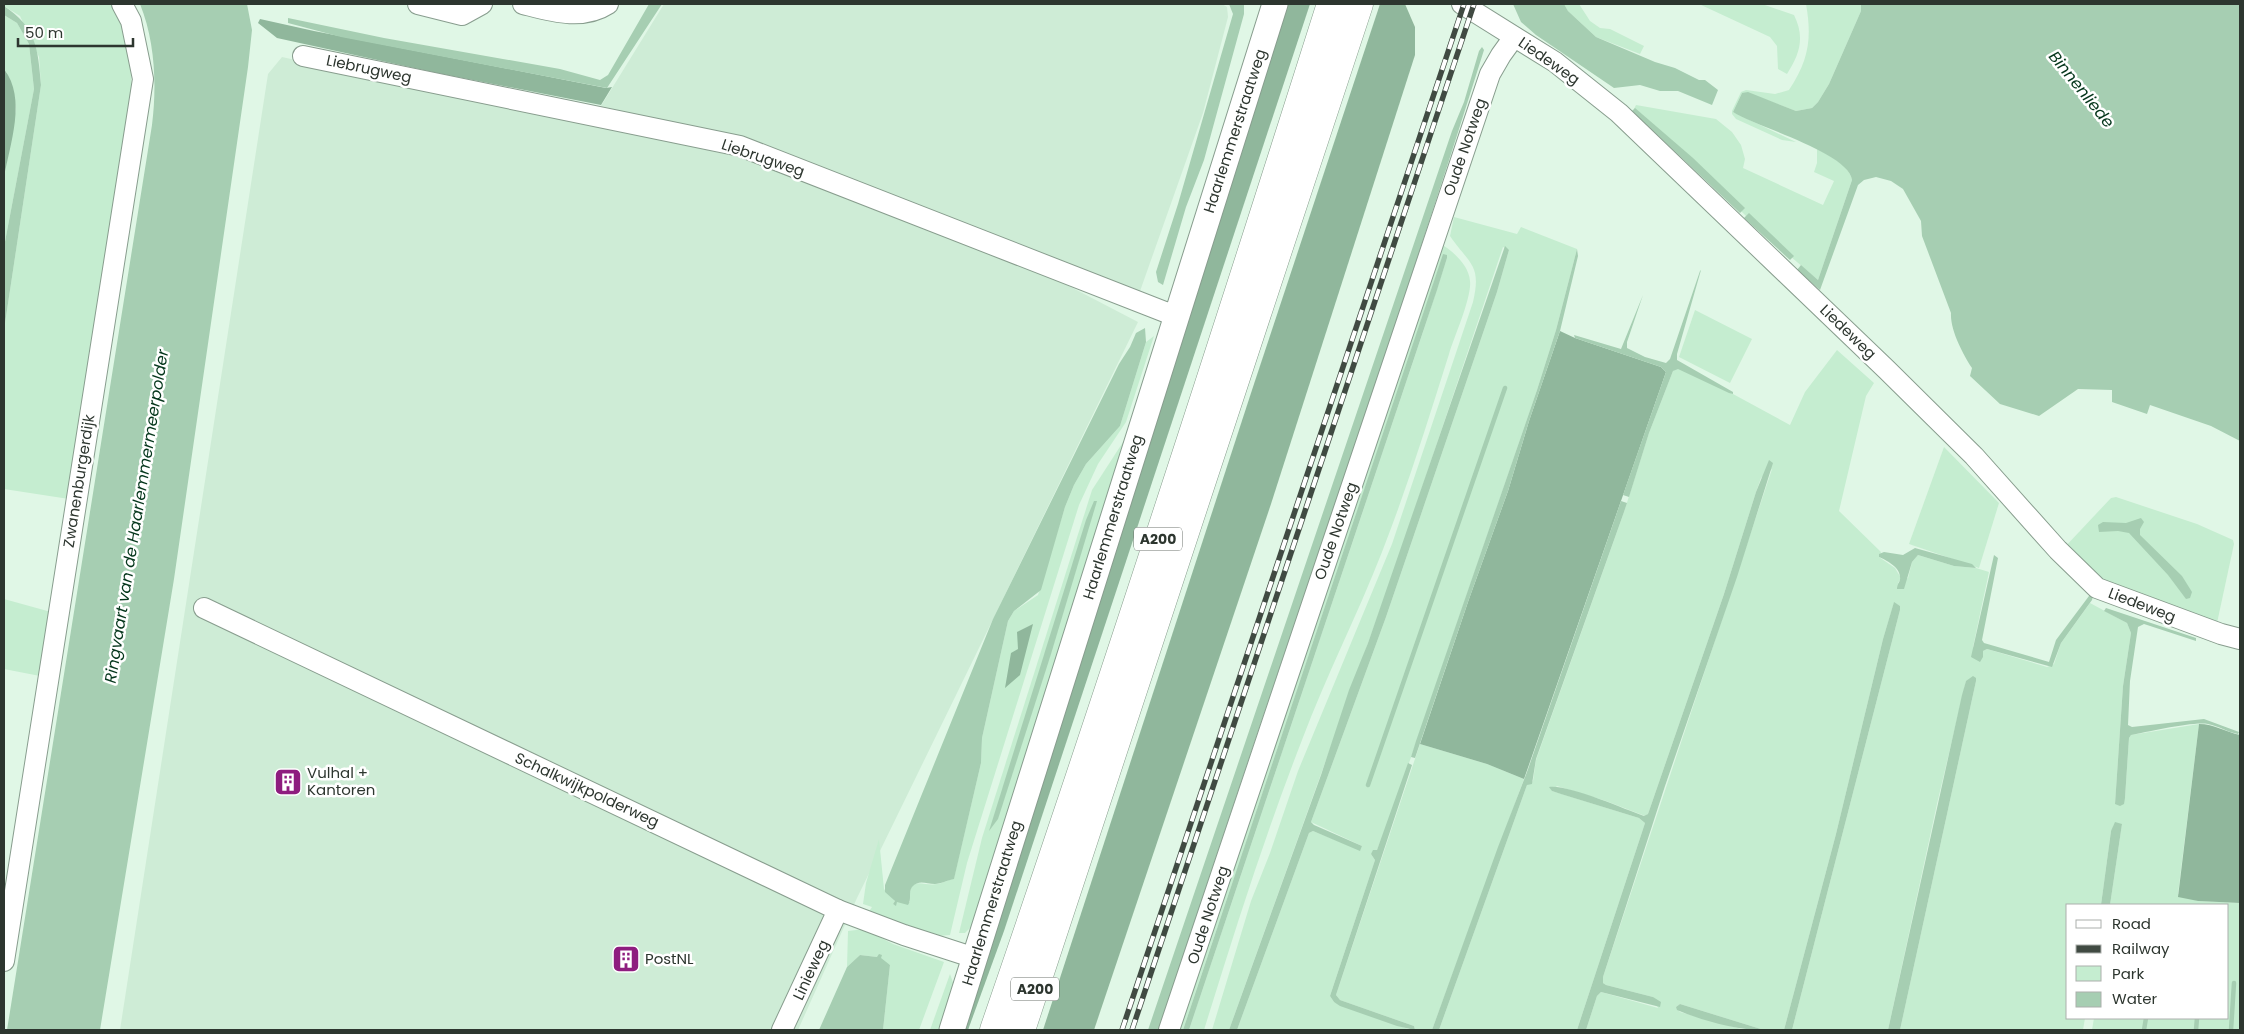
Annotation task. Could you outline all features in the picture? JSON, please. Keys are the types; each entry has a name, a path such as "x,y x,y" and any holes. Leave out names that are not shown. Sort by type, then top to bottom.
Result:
{"highway":[{"name":"A200","path":"994,1030 1044,886 1196,425 1331,4"},
{"name":"A200","path":"1021,1030 1358,5"}],"main road":[{"name":"Haarlemmerstraatweg","path":"952,1030 1275,4"}],"street":[{"name":"Zwanenburgerdijk","path":"4,961 143,79 131,21 122,4"},
{"path":"418,4 462,15 482,4"},
{"path":"523,4 572,14 597,10 608,4"},
{"name":"Liedeweg","path":"1462,4 1555,62 1619,113 1699,188 1960,443 2058,550 2097,588 2221,634 2240,639"},
{"name":"Oude Notweg","path":"1169,1030 1490,74 1500,55 1514,37"},
{"name":"Liebrugweg","path":"303,56 740,146 1165,312 1177,314"},
{"name":"Schalkwijkpolderweg","path":"204,608 838,910 904,935 976,958"},
{"name":"Linieweg","path":"782,1030 838,910"}],"shaded area":[{"path":"664,4 1222,4 1227,7 1228,17 1203,113 1139,294 756,143 601,106"},
{"path":"1283,4 1310,4 1004,931 968,1030 962,1030"},
{"path":"1380,4 1405,4 1415,27 1415,55 1271,504 1094,1030 1043,1030 1252,390"},
{"path":"260,19 606,88 612,87 601,105 437,73 277,38 258,23"},
{"path":"282,57 748,159 1065,284 1138,322 857,898 798,1030 120,1030 268,74"},
{"path":"4,69 11,81 16,107 13,136 4,178"},
{"path":"1560,331 1575,338 1661,367 1666,372 1524,779 1487,764 1420,744 1508,491 1529,421"},
{"path":"1033,624 1020,675 1005,688 1011,653 1018,649 1017,632"},
{"path":"2199,724 2210,725 2240,735 2240,903 2198,901 2178,897"}],"green space":[{"path":"4,4 113,4 124,30 129,57 131,113 69,499 4,489 4,330 41,85 39,57 20,16 4,6"},
{"path":"1564,4 1579,4 1590,21 1600,28 1610,29 1644,46 1640,54 1596,37 1568,11"},
{"path":"1699,4 1762,4 1794,15 1799,31 1800,45 1787,74 1778,69 1777,46 1770,37"},
{"path":"1806,4 1861,4 1861,11 1829,84 1818,102 1812,108 1796,111 1748,93 1742,93 1733,112 1796,142 1782,140 1736,119 1732,111 1741,92 1746,90 1775,94 1789,90 1805,59 1809,38"},
{"path":"4,15 17,23 29,44 34,89 4,247 4,178 16,108 7,73 4,69"},
{"path":"1636,105 1716,119 1732,132 1741,145 1745,159 1743,168 1823,205 1834,181 1814,172 1817,163 1817,149 1843,166 1852,180 1818,280 1762,232 1634,109"},
{"path":"1454,217 1517,234 1521,227 1577,249 1556,330 1537,390 1395,804 1377,850 1371,854 1375,860 1330,996 1334,1002 1411,1030 1237,1030 1309,833 1313,831 1360,850 1362,846 1311,822 1386,617 1497,292 1509,250 1503,247 1395,568 1229,1030 1212,1030 1251,901 1270,853 1298,771 1392,544 1473,302 1476,280 1475,272 1468,259 1450,236"},
{"path":"1439,243 1454,254 1467,269 1470,288 1466,307 1451,347 1417,454 1382,552 1311,716 1288,776 1250,884 1204,1030 1189,1030 1423,332 1447,258 1443,255 1183,1030 1176,1030"},
{"path":"1695,310 1752,339 1730,383 1679,357"},
{"path":"1154,336 1126,422 1098,464 1079,505 967,863 950,935 938,936 868,913 872,907 863,904 866,883 879,839 884,889 895,901 893,904 895,905 897,902 910,902 911,887 914,884 937,884 954,878 981,763 982,738 1008,621 1014,611 1038,595 1065,507 1074,485 1086,464 1120,426 1146,342"},
{"path":"1837,350 1874,383 1866,396 1839,511 1881,552 1879,557 1895,568 1901,578 1898,583 1908,578 1912,562 1918,555 1954,566 1976,568 1989,572 1973,647 1983,657 1983,651 1987,649 2047,667 2054,664 2061,643 2090,603 2127,623 2131,633 2123,686 2115,804 2125,798 2129,738 2131,735 2199,724 2178,894 2198,901 2240,903 2240,1030 2092,1030 2094,1019 2229,1019 2229,904 2110,904 2122,824 2111,831 2101,904 2066,904 2066,1019 2085,1019 2083,1030 1900,1030 1976,681 1966,681 1888,1030 1792,1030 1900,610 1900,606 1894,603 1883,639 1836,834 1784,1030 1764,1030 1680,1004 1676,1007 1680,1012 1745,1030 1586,1030 1597,996 1601,992 1658,1008 1653,997 1606,985 1603,983 1603,977 1772,469 1761,478 1724,594 1648,814 1645,816 1606,801 1557,786 1552,791 1639,818 1645,823 1577,1030 1439,1030 1527,785 1533,781 1536,760 1624,512 1649,433 1673,371 1678,368 1733,394 1790,425 1805,392"},
{"path":"1125,439 972,926 965,933 959,933 982,838 1092,490"},
{"path":"1944,447 1999,503 1979,568 1909,544"},
{"path":"2116,497 2197,524 2233,540 2234,544 2217,623 2127,593 2095,576 2064,548 2111,498"},
{"path":"4,599 51,612 40,676 4,669"},
{"path":"1420,744 1487,764 1524,779 1432,1030 1415,1030 1414,1026 1340,1000 1336,995"},
{"path":"864,929 893,944 944,962 919,1030 883,1030 890,965 877,957 860,955 847,967 848,931"},
{"path":"950,974 955,988 944,1030 930,1030"}],"water":[{"name":"Ringvaart van de Haarlemmermeerpolder","path":"140,4 247,4 252,30 248,67 174,579 100,1030 7,1030 152,125 154,63 149,33"},
{"path":"649,4 662,4 607,88 341,37 288,23 288,18 384,38 560,69 600,80 608,75"},
{"path":"1229,4 1244,4 1244,14 1204,160 1186,207 1163,285 1158,282 1156,272 1178,204 1233,14"},
{"path":"1513,4 1564,4 1568,11 1596,37 1655,62 1675,68 1699,80 1705,80 1718,90 1712,105 1678,91 1660,91 1640,85 1614,88 1536,35 1521,22"},
{"name":"Binnenliede","path":"1861,4 2240,4 2240,441 2211,426 2150,405 2147,414 2112,402 2112,390 2078,389 2039,416 2000,404 1970,376 1972,368 1955,334 1951,313 1922,236 1921,221 1903,189 1891,181 1876,177 1864,180 1858,185 1820,290 1797,270 1801,265 1818,280 1852,180 1847,170 1836,160 1733,112 1742,93 1748,92 1796,111 1812,108 1829,84 1861,11"},
{"path":"4,6 15,14 29,30 36,49 41,85 4,330 4,247 34,89 29,44 17,23 4,15"},
{"path":"1482,47 1484,50 1405,296 1159,1030 1148,1030 1452,131 1464,102 1479,51"},
{"path":"1635,108 1693,158 1745,208 1740,213 1632,111"},
{"path":"1749,213 1794,256 1790,260 1744,218"},
{"path":"1505,246 1509,250 1497,292 1386,617 1311,822 1362,846 1360,851 1313,831 1309,833 1237,1030 1229,1030 1321,775 1349,690 1368,643"},
{"path":"1577,249 1578,256 1560,331 1529,421 1508,491 1415,758 1411,757 1537,390 1556,330"},
{"path":"1443,254 1447,255 1447,258 1437,290 1189,1030 1183,1030"},
{"path":"1701,270 1677,354 1677,360 1733,392 1733,394 1678,369 1673,371 1649,433 1629,497 1623,495 1666,372 1661,367 1575,338 1574,335 1621,349 1643,295 1627,342 1627,348 1645,357 1666,363 1670,359"},
{"path":"1145,328 1146,342 1120,426 1086,464 1074,485 1065,507 1041,590 1014,611 1008,621 982,738 981,763 954,879 937,884 917,883 911,889 908,905 897,902 896,906 893,904 895,901 885,892 885,885 993,619 1119,364 1136,333"},
{"path":"1769,460 1773,463 1737,577 1665,786 1603,977 1603,983 1606,985 1653,997 1661,1002 1660,1007 1601,992 1597,996 1586,1030 1577,1030 1645,823 1639,818 1552,791 1549,787 1569,789 1644,816 1648,814 1724,594 1756,492"},
{"path":"1094,501 1097,501 1051,654 998,819 989,831 1086,520"},
{"path":"1621,501 1627,503 1536,759 1532,784 1527,785 1439,1030 1432,1030 1527,772"},
{"path":"2141,518 2144,522 2140,529 2140,535 2182,576 2192,592 2190,598 2186,599 2168,575 2129,533 2118,531 2099,532 2098,525 2103,522 2126,523"},
{"path":"1915,548 1972,564 1976,568 1954,566 1918,555 1912,562 1904,589 1897,589 1900,578 1898,570 1892,564 1879,557 1879,554 1884,552 1903,555"},
{"path":"1994,555 1998,558 1982,640 1984,643 2049,662 2056,640 2089,596 2093,596 2061,643 2052,667 1987,649 1983,651 1983,657 1980,662 1971,657"},
{"path":"1894,602 1900,606 1900,610 1792,1030 1784,1030 1836,834 1883,639"},
{"path":"2106,608 2196,638 2196,641 2144,624 2138,627 2130,681 2128,725 2132,727 2204,719 2239,732 2238,734 2201,723 2131,735 2129,738 2125,798 2124,804 2120,806 2115,804 2123,686 2131,633 2127,623 2104,611"},
{"path":"1973,676 1976,678 1976,681 1900,1030 1888,1030 1962,695 1966,681"},
{"path":"1408,763 1412,765 1336,995 1340,1000 1414,1026 1415,1030 1397,1026 1340,1006 1330,996 1375,860 1371,854 1373,850 1377,850"},
{"path":"2115,822 2122,824 2110,904 2101,904 2111,831"},
{"path":"879,954 890,965 883,1030 819,1030 847,967 860,955 877,957"},
{"path":"1680,1004 1764,1030 1731,1027 1698,1018 1677,1010 1676,1007"}],"waterway":[{"path":"1368,785 1505,388"},
{"path":"2231,1030 2234,983"},
{"path":"2144,1030 2146,1019"},
{"path":"2196,1030 2197,1019"}],"railway":[{"path":"1122,1030 1464,4"},
{"path":"1132,1030 1474,4"}],"place":[{"name":"Vulhal + Kantoren","path":"288,782"},
{"name":"PostNL","path":"626,959"}]}
